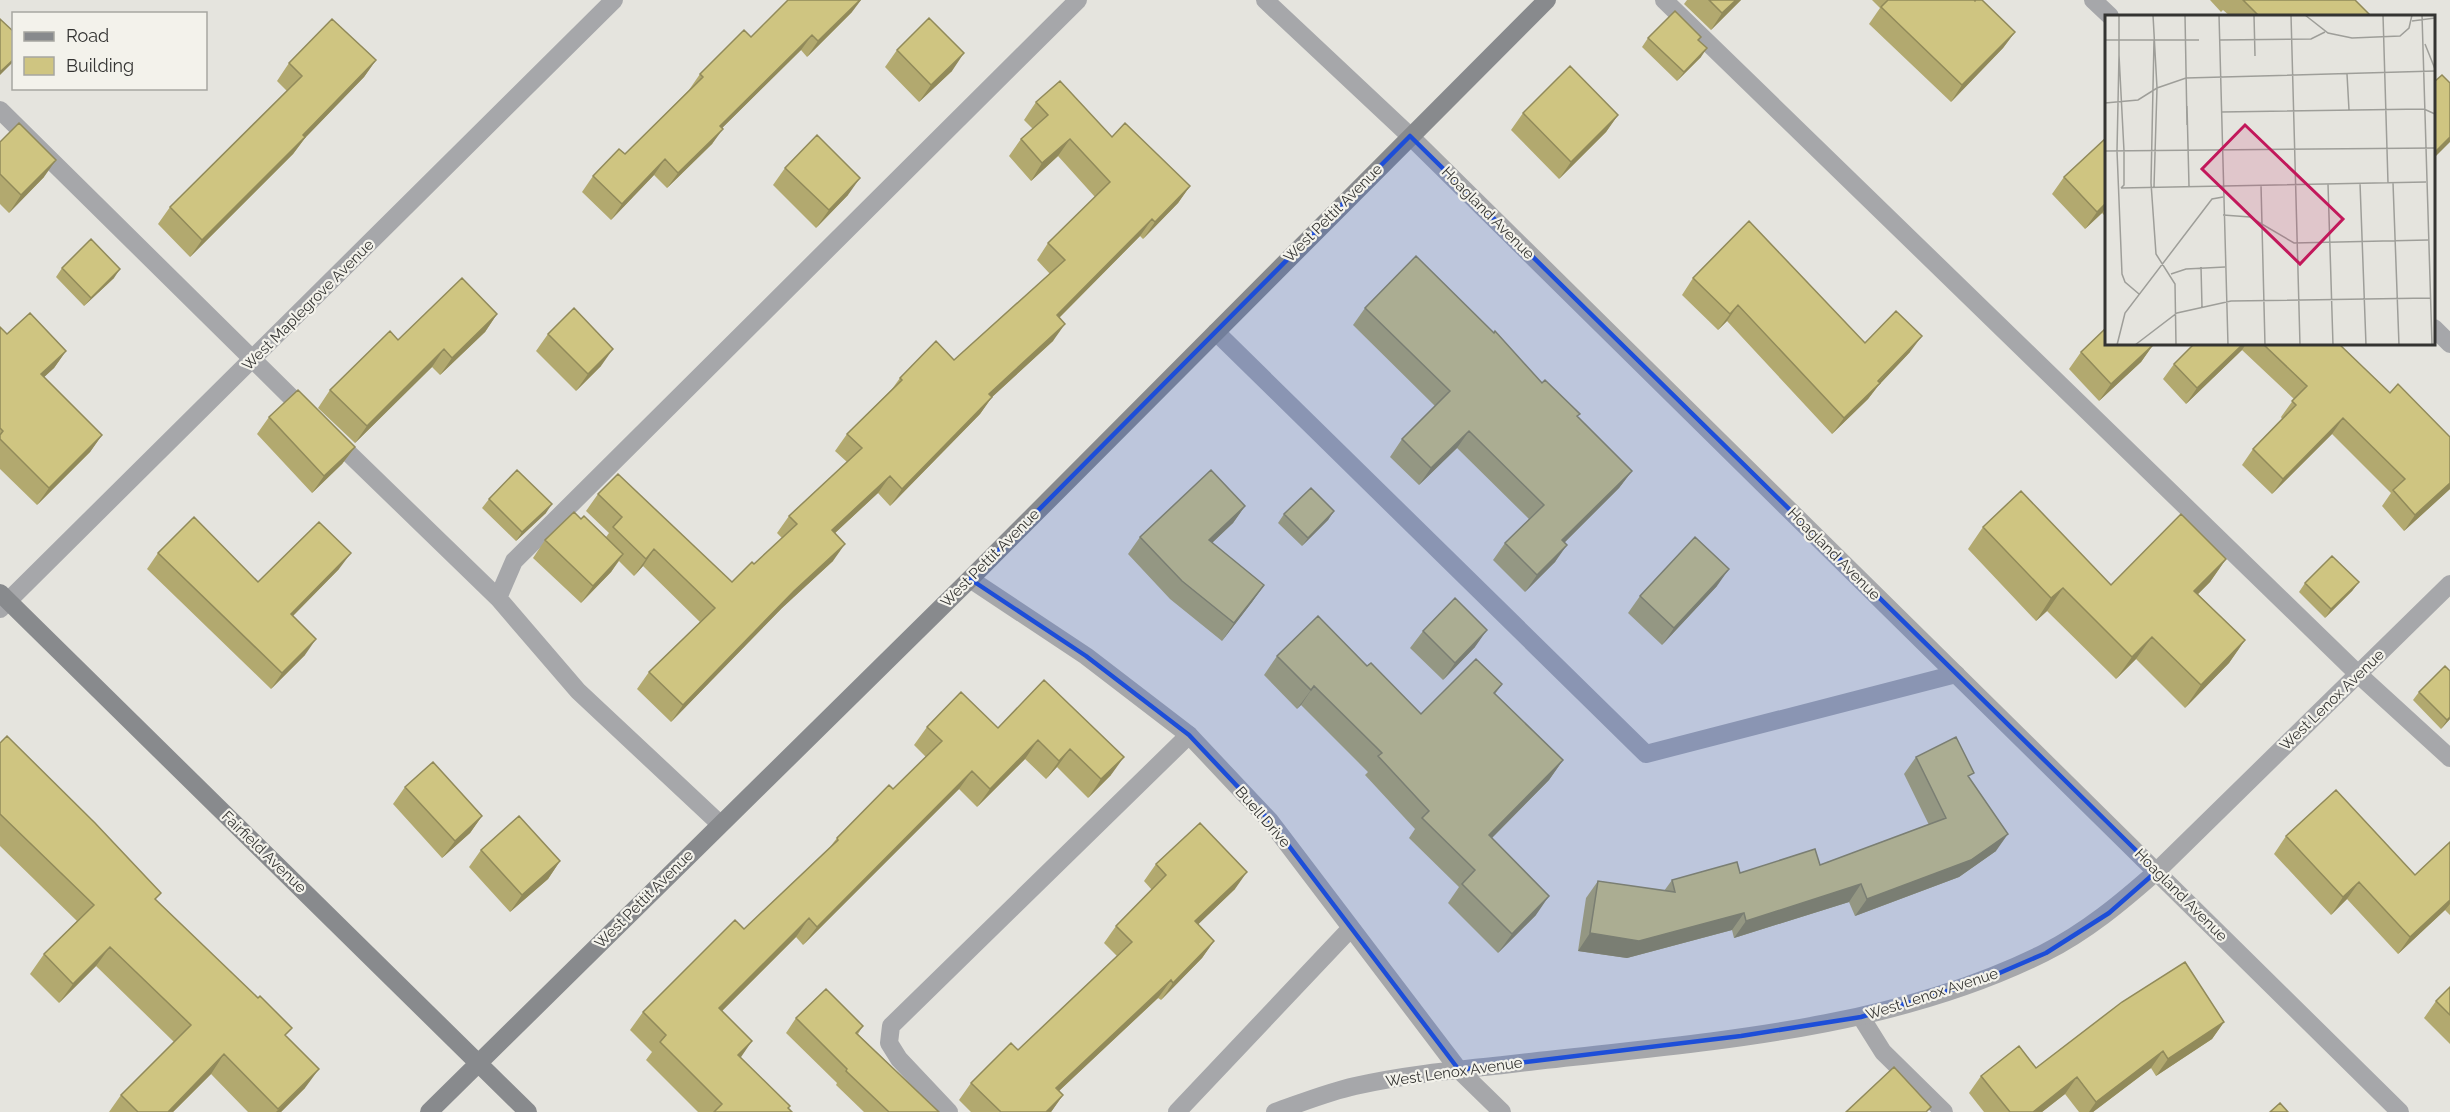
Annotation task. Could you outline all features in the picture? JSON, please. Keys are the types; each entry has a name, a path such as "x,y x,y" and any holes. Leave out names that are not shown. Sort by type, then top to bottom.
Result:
{"street":[{"name":"West Maplegrove Avenue","path":"3,601 253,360 614,0"},
{"path":"498,598 514,561 1078,0"},
{"name":"Hoagland Avenue","path":"1265,0 1410,136 2400,1112"},
{"name":"West Pettit Avenue","path":"429,1112 970,579 1547,0"},
{"path":"1664,0 2358,674 2450,758"},
{"path":"2093,0 2109,15"},
{"path":"0,110 498,598 578,691 720,824"},
{"path":"2435,330 2450,344"},
{"path":"1216,332 1646,754 1956,674"},
{"name":"Buell Drive","path":"970,579 1086,656 1189,735 1270,821 1459,1070 1502,1112"},
{"name":"West Lenox Avenue","path":"1275,1112 1354,1086 1459,1070 1741,1036 1861,1017 1981,981 2046,953 2109,913 2157,871 2450,584"},
{"name":"Fairfield Avenue","path":"3,601 528,1112"},
{"path":"949,1112 899,1059 889,1043 891,1026 1189,735"},
{"path":"1177,1112 1351,928"},
{"path":"1861,1017 1884,1052 1944,1112"}],"highlighted area":[{"path":"1410,136 2157,871 2109,913 2046,953 1981,981 1861,1017 1741,1036 1459,1070 1270,821 1189,735 1086,656 970,579"}],"building":[{"path":"788,0 860,0 818,41 812,35 720,126 723,129 678,173 665,159 622,204 593,176 619,149 625,154 703,77 700,74 744,30 751,37"},
{"path":"1709,0 1736,0 1722,13"},
{"path":"1888,0 1982,0 2015,32 1962,85 1881,7"},
{"path":"2243,0 2355,0 2370,15 2258,15"},
{"path":"1675,11 1701,37 1698,40 1707,48 1684,72 1648,38"},
{"path":"929,18 964,53 931,85 897,50"},
{"path":"0,19 12,30 12,61 0,72"},
{"path":"332,19 376,60 303,135 305,137 202,240 170,207 302,76 289,63"},
{"path":"1570,66 1618,115 1571,162 1523,113"},
{"path":"2442,75 2450,83 2450,137 2436,151 2435,150 2435,81"},
{"path":"1060,81 1112,137 1125,123 1190,186 1155,222 1152,219 1057,315 1065,324 989,394 992,397 902,489 890,476 832,530 845,544 794,591 683,705 649,672 715,608 654,549 646,559 613,527 622,517 598,494 618,474 732,582 752,562 754,564 797,524 789,516 862,448 847,434 902,380 900,378 936,341 954,360 1065,260 1048,243 1110,182 1070,139 1042,163 1021,139 1048,115 1036,102"},
{"path":"19,123 56,160 21,195 0,174 0,142"},
{"path":"817,135 860,178 829,210 785,168"},
{"path":"2105,139 2105,204 2097,212 2064,177"},
{"path":"1749,221 1865,343 1896,311 1922,336 1878,381 1880,383 1844,418 1738,305 1730,314 1693,278"},
{"path":"91,239 120,269 91,298 62,268"},
{"path":"1416,256 1494,333 1495,331 1542,383 1545,380 1580,414 1577,416 1632,471 1562,540 1567,545 1537,575 1505,543 1544,505 1469,431 1431,468 1402,439 1450,391 1365,308"},
{"path":"462,278 497,314 452,358 444,349 367,426 330,390 390,331 398,340"},
{"path":"574,308 613,349 588,374 548,334"},
{"path":"30,313 66,351 41,374 102,435 49,488 0,439 3,431 0,428 0,327 7,334"},
{"path":"2105,329 2105,345 2153,345 2111,384 2081,352"},
{"path":"2193,345 2242,345 2197,388 2174,364"},
{"path":"2264,345 2340,345 2390,393 2398,384 2450,437 2450,483 2415,515 2393,490 2405,479 2343,418 2283,479 2253,449 2296,405 2292,401 2307,386"},
{"path":"298,390 355,447 324,476 269,417"},
{"path":"517,470 552,504 522,532 489,499"},
{"path":"1211,470 1245,506 1209,540 1264,585 1234,623 1182,581 1140,537"},
{"path":"1311,488 1334,511 1308,538 1284,514"},
{"path":"2021,491 2111,585 2181,514 2226,559 2194,591 2245,640 2201,685 2152,637 2132,657 2063,588 2051,598 1983,527"},
{"path":"574,512 581,519 584,516 623,554 593,586 545,540"},
{"path":"194,517 258,582 319,522 351,553 291,614 316,639 282,673 158,553"},
{"path":"1695,537 1729,569 1674,628 1640,596"},
{"path":"2332,556 2359,582 2331,609 2305,583"},
{"path":"1455,598 1487,630 1455,663 1423,631"},
{"path":"1318,616 1367,666 1371,663 1421,714 1476,659 1502,684 1494,693 1563,760 1489,835 1549,896 1512,934 1462,884 1475,870 1422,818 1429,811 1378,756 1382,753 1314,686 1311,690 1277,656"},
{"path":"2445,666 2450,671 2450,717 2447,720 2419,692"},
{"path":"1044,680 1124,757 1101,779 1070,749 1059,761 1038,740 990,789 972,771 817,927 809,918 719,1008 752,1041 738,1055 790,1106 788,1108 792,1112 714,1112 722,1104 660,1042 666,1035 643,1012 735,920 744,929 838,840 837,838 889,785 893,789 942,741 927,727 961,692 998,728"},
{"path":"7,736 95,823 161,893 155,899 292,1028 285,1035 319,1069 278,1109 224,1054 168,1112 138,1112 121,1095 191,1025 110,947 73,984 44,954 94,905 0,814 0,743"},
{"path":"1956,737 1974,773 1968,776 2008,834 1971,860 1867,899 1861,884 1746,921 1744,913 1639,941 1590,933 1598,881 1675,892 1672,880 1737,862 1740,873 1815,849 1820,865 1946,818 1916,757"},
{"path":"433,762 482,816 455,841 405,787"},
{"path":"2336,790 2415,875 2450,842 2450,900 2410,937 2359,882 2343,897 2286,836"},
{"path":"519,816 560,861 522,895 481,850"},
{"path":"1200,823 1247,872 1195,921 1214,941 1173,983 1171,980 1056,1088 1063,1095 1046,1112 1001,1112 971,1083 1011,1043 1018,1050 1132,942 1116,926 1166,875 1156,864"},
{"path":"2185,962 2224,1022 2168,1059 2163,1051 2096,1102 2077,1077 2033,1112 2010,1112 1981,1076 2019,1046 2036,1068 2122,1002"},
{"path":"2450,987 2450,1015 2436,1001"},
{"path":"826,989 863,1026 856,1033 939,1112 889,1112 796,1018"},
{"path":"1894,1067 1931,1107 1926,1112 1846,1112"},
{"path":"2280,1103 2288,1112 2270,1112"}]}
